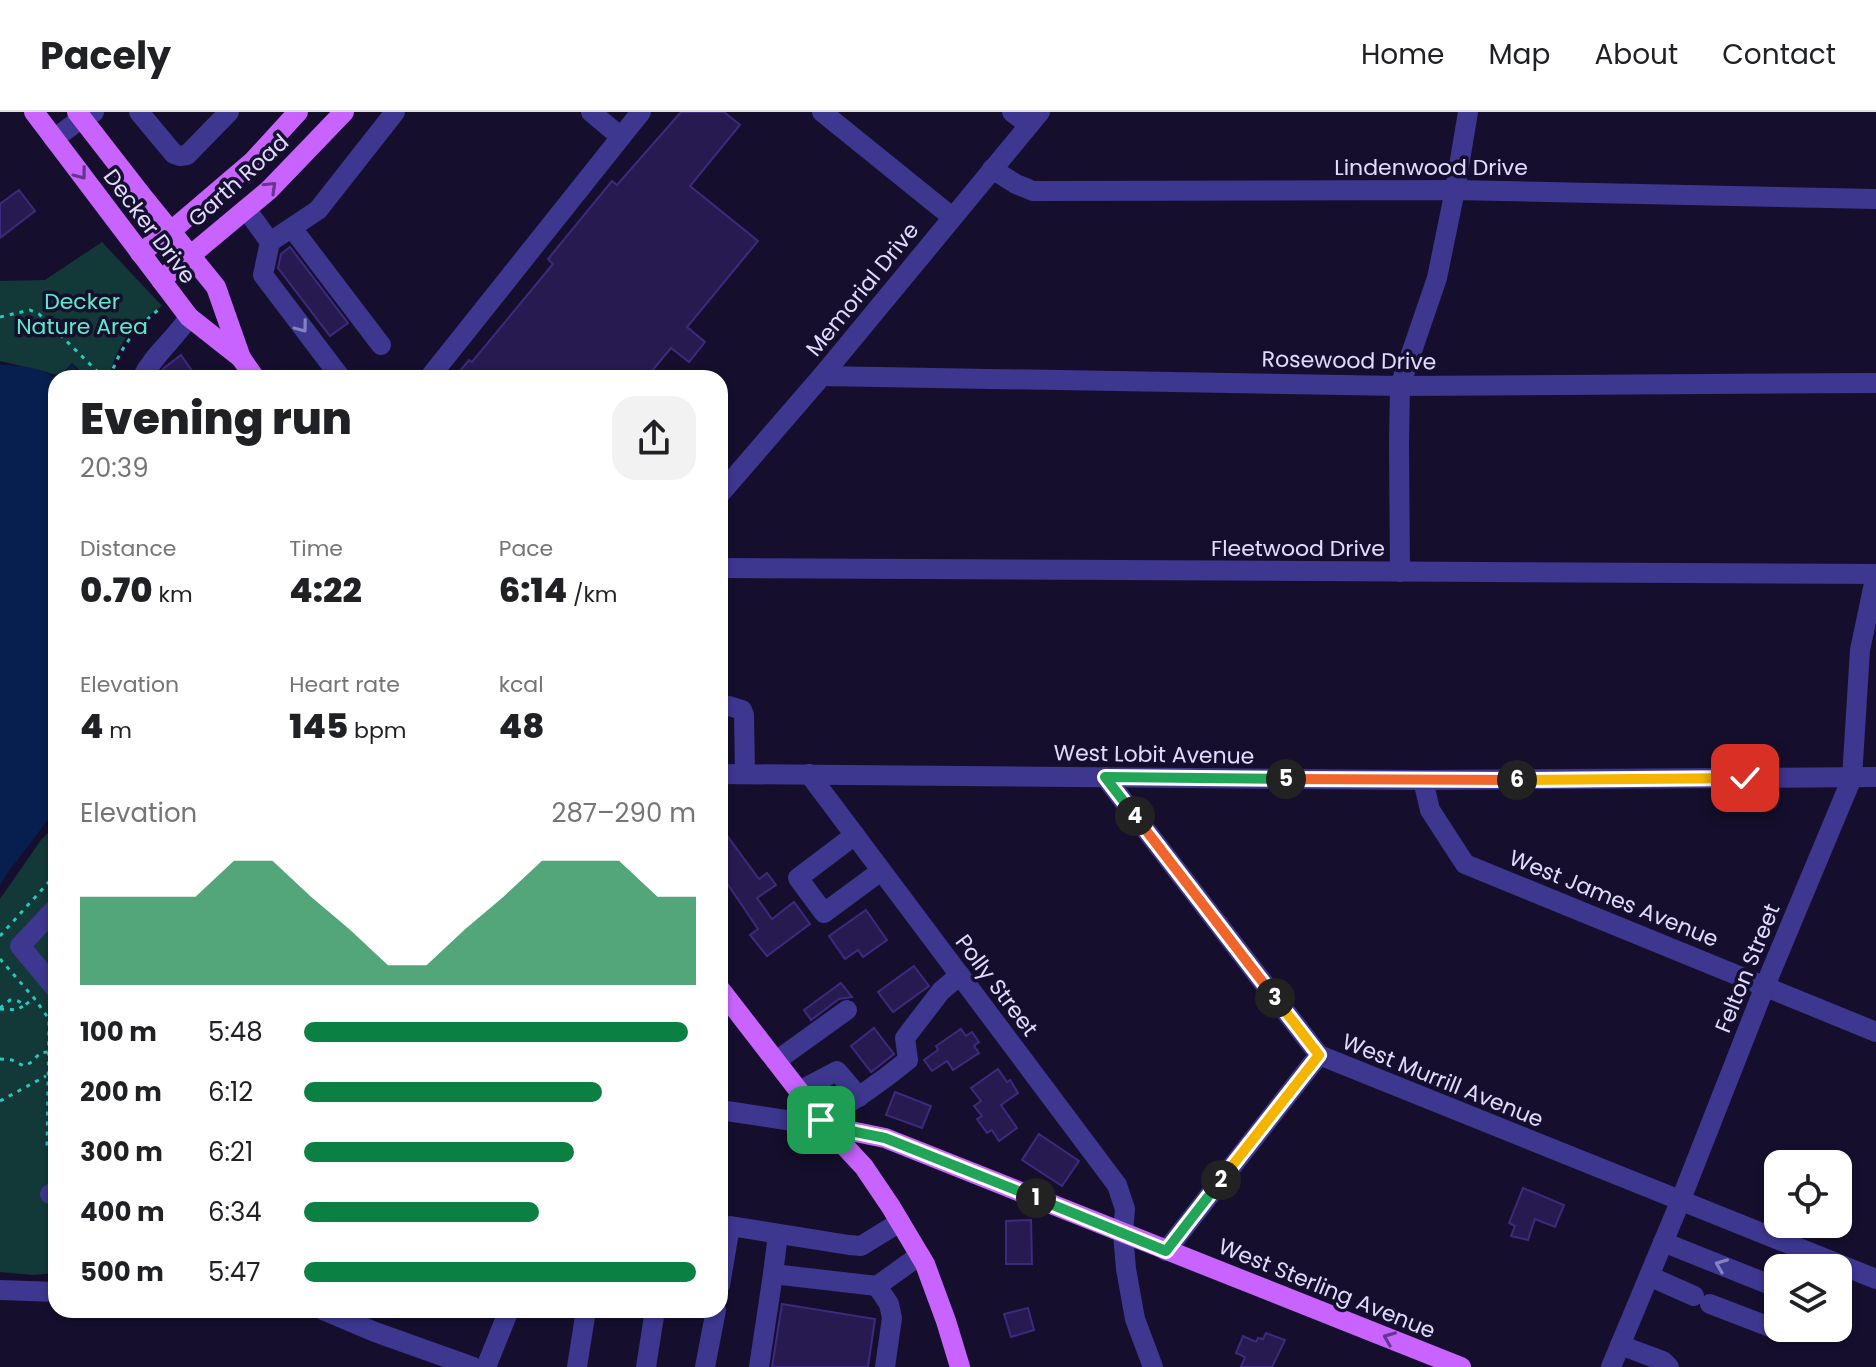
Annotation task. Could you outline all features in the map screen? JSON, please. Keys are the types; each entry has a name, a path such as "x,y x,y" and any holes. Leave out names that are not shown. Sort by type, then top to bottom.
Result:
{"main road":[{"name":"Decker Drive","path":"34,112 189,317 241,358"},
{"name":"Garth Road","path":"140,253 171,231 253,161 298,112"},
{"name":"Garth Road","path":"161,280 269,190 344,112"},
{"name":"Decker Drive","path":"84,114 216,287 241,358 249,370"},
{"path":"728,999 823,1123 864,1167 900,1222 925,1264 963,1366"},
{"name":"West Sterling Avenue","path":"823,1123 885,1138 1461,1367"}],"street":[{"path":"139,112 174,154 180,156 187,155 229,112"},
{"path":"335,370 263,275 270,242 318,210 395,112"},
{"path":"591,112 621,137"},
{"path":"435,370 641,112"},
{"path":"822,112 952,217"},
{"path":"1012,112 1035,118"},
{"path":"1400,572 1400,386 1437,278 1468,112"},
{"path":"54,139 84,114"},
{"name":"Memorial Drive","path":"728,485 1035,118"},
{"name":"Lindenwood Drive","path":"992,169 1033,191 1455,190 1876,199"},
{"path":"246,209 270,242"},
{"path":"297,224 381,345"},
{"path":"146,370 153,357 180,331 189,317"},
{"name":"Rosewood Drive","path":"822,376 1400,386 1876,383"},
{"name":"Fleetwood Drive","path":"728,568 1876,574"},
{"name":"Felton Street","path":"1611,1367 1852,778 1860,650 1876,574"},
{"path":"729,706 742,710 744,715 745,774"},
{"name":"West Lobit Avenue","path":"728,774 1423,780 1876,777"},
{"name":"Polly Street","path":"809,774 1117,1185 1125,1209 1126,1269 1135,1319 1153,1367"},
{"name":"West Murrill Avenue","path":"1105,777 1319,1055 1799,1254"},
{"name":"West James Avenue","path":"1423,780 1430,810 1465,864 1876,1032"},
{"path":"855,835 798,878 824,913 881,871"},
{"path":"48,916 20,946 48,970"},
{"path":"823,1123 908,1060 905,1038 941,991 960,975"},
{"path":"776,1061 847,1010"},
{"path":"1166,1251 1319,1055"},
{"path":"799,1091 837,1071 859,1097"},
{"name":"West Sterling Avenue","path":"728,1111 823,1123"},
{"path":"728,1238 730,1226 861,1246 900,1222"},
{"path":"759,1367 778,1234"},
{"path":"1663,1242 1764,1282"},
{"path":"773,1274 877,1286 920,1255"},
{"name":"West Murrill Avenue","path":"1852,1272 1876,1279"},
{"path":"1649,1276 1764,1325"},
{"path":"877,1286 889,1304 892,1318 885,1367"},
{"path":"0,1290 48,1292"},
{"path":"344,1318 450,1363 473,1367"},
{"path":"375,1332 377,1318"},
{"path":"486,1367 506,1318"},
{"path":"582,1365 585,1318"},
{"path":"646,1367 654,1318"},
{"path":"705,1367 714,1318"},
{"path":"1620,1345 1663,1361 1669,1367"}],"path":[{"path":"113,370 121,350 137,329 162,307"},
{"path":"0,317 30,310 39,314 96,370"},
{"path":"0,936 48,883"},
{"path":"0,959 48,1018"},
{"path":"0,1009 17,1010 34,998"},
{"path":"0,1009 10,1000 25,1005"},
{"path":"0,1059 24,1066 40,1053 48,1052 47,1149"},
{"path":"0,1101 48,1076"}],"green space":[{"name":"Decker Nature Area","path":"102,242 162,306 129,334 111,370 79,370 72,363 65,370 48,372 0,361 0,281 45,280"},
{"path":"48,833 48,1274 33,1275 0,1272 0,899"}],"water":[{"path":"0,365 48,374 48,820 0,885"}],"building":[{"path":"681,112 724,112 740,125 690,186 758,241 687,327 705,342 689,362 671,348 653,370 461,370 469,360 472,362 553,264 548,259 612,181 617,185"},
{"path":"19,190 35,211 0,238 0,204"},
{"path":"290,247 348,323 330,336 278,268 281,254"},
{"path":"181,355 191,370 163,370"},
{"path":"728,837 759,879 767,873 776,885 757,898 772,919 794,902 810,924 767,956 750,935 758,929 728,885"},
{"path":"866,910 887,940 863,957 858,950 845,959 829,936"},
{"path":"914,966 929,986 893,1012 878,992"},
{"path":"841,983 852,997 839,999 811,1020 804,1010"},
{"path":"874,1028 894,1054 871,1072 851,1046"},
{"path":"961,1029 966,1036 972,1032 979,1042 974,1046 979,1053 953,1070 947,1061 932,1071 924,1060 938,1050 936,1046"},
{"path":"998,1069 1018,1093 1001,1105 1017,1128 999,1141 992,1130 987,1133 977,1119 982,1116 974,1106 981,1101 971,1088"},
{"path":"895,1092 931,1106 922,1128 886,1115"},
{"path":"1039,1134 1079,1161 1062,1186 1022,1160"},
{"path":"1523,1188 1564,1205 1555,1227 1535,1219 1528,1240 1511,1236 1515,1226 1509,1223"},
{"path":"1031,1220 1032,1264 1006,1264 1006,1221"},
{"path":"782,1304 875,1319 868,1367 772,1367"},
{"path":"1028,1308 1034,1330 1011,1337 1004,1314"},
{"path":"1266,1333 1285,1340 1272,1367 1241,1367 1245,1357 1236,1353 1243,1336 1256,1342 1258,1338 1263,1339"}],"route":[{"path":"821,1120 826,1126 885,1138 1166,1251 1319,1055 1105,777 1423,780 1745,778"}]}
